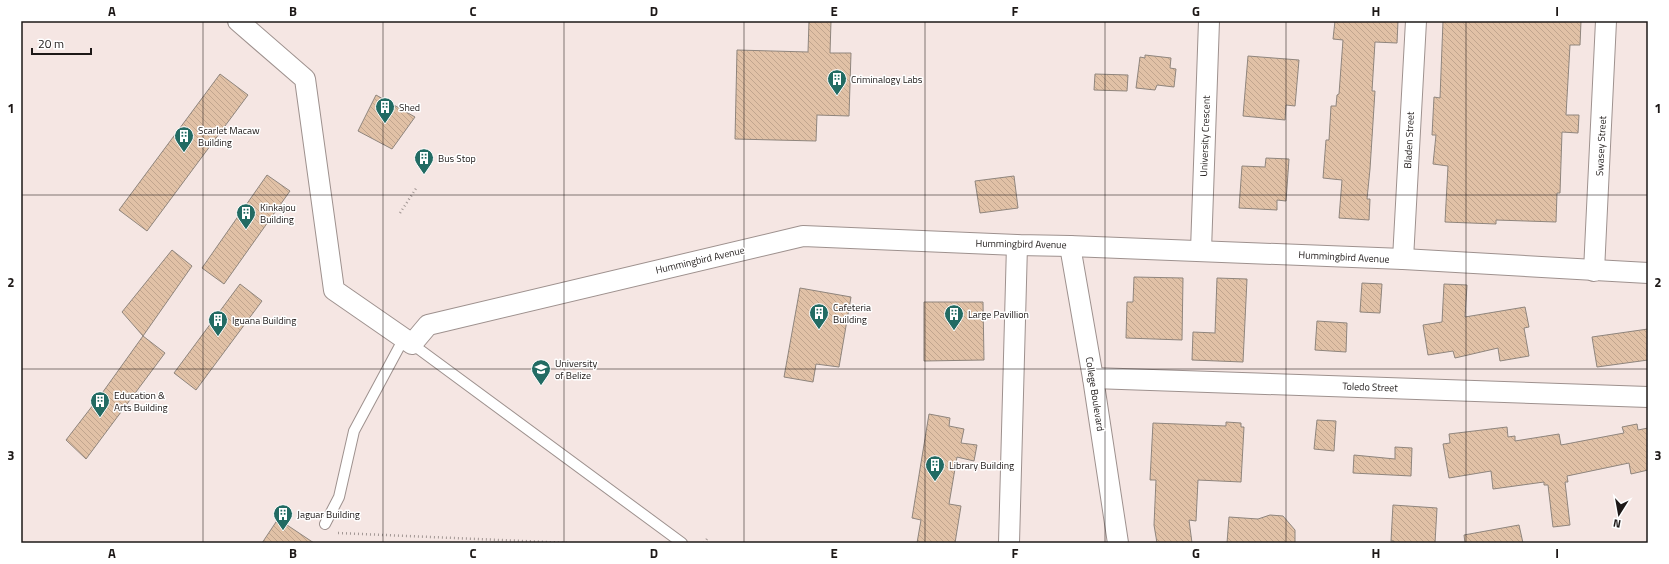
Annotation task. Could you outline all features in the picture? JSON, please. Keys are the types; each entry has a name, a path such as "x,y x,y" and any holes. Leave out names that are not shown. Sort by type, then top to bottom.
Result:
{"street":[{"path":"238,21 305,79 334,290 408,341"},
{"name":"University Crescent","path":"1201,250 1209,21"},
{"name":"Bladen Street","path":"1404,259 1416,21"},
{"name":"Swasey Street","path":"1594,271 1606,21"},
{"name":"Hummingbird Avenue","path":"408,341 428,325 803,236 1017,245 1201,250 1404,259 1648,273"},
{"path":"1008,543 1017,245"},
{"name":"College Boulevard","path":"1070,246 1093,378 1118,543"},
{"name":"Toledo Street","path":"1093,378 1648,397"}],"lane":[{"path":"325,524 339,497 354,431 408,341 682,543"}],"path":[{"path":"400,212 417,187"},
{"path":"338,533 570,543"},
{"path":"704,543 706,539"}],"building":[{"name":"Criminalogy Labs","path":"809,21 831,21 830,53 851,53 849,116 817,115 816,141 735,139 737,50 808,52"},
{"path":"1335,21 1398,21 1397,43 1375,42 1372,91 1375,91 1367,199 1370,199 1369,220 1339,218 1342,180 1323,178 1326,140 1329,140 1331,106 1336,106 1337,95 1339,94 1343,40 1333,39"},
{"path":"1443,21 1581,21 1580,45 1570,45 1566,115 1579,115 1578,133 1562,132 1560,193 1557,193 1556,222 1496,220 1496,224 1445,222 1448,166 1433,164 1436,135 1432,135 1434,97 1440,98"},
{"path":"1145,55 1171,58 1170,68 1176,69 1174,87 1157,85 1155,90 1136,88 1140,57 1145,58"},
{"path":"1248,56 1299,60 1295,106 1286,105 1285,120 1243,116"},
{"name":"Scarlet Macaw Building","path":"220,74 248,95 147,231 119,210"},
{"path":"1095,74 1128,75 1127,91 1094,90"},
{"name":"Shed","path":"376,95 415,117 392,149 358,131"},
{"path":"1266,158 1289,159 1286,201 1277,200 1277,210 1239,208 1242,166 1265,167"},
{"name":"Kinkajou Building","path":"267,175 290,191 224,284 202,268"},
{"path":"1014,176 1018,208 980,213 975,181"},
{"path":"172,250 192,266 143,336 122,312"},
{"path":"1134,277 1183,278 1182,340 1126,338 1127,302 1133,302"},
{"path":"1217,278 1247,279 1243,362 1192,360 1193,332 1215,333"},
{"path":"1362,283 1382,284 1380,313 1360,312"},
{"name":"Iguana Building","path":"240,284 262,301 196,390 174,373"},
{"path":"1444,284 1467,285 1465,317 1525,307 1529,327 1524,328 1529,356 1500,361 1498,348 1455,358 1453,351 1428,355 1423,325 1442,322"},
{"name":"Cafeteria Building","path":"800,288 851,297 839,367 816,364 813,382 784,377"},
{"name":"Large Pavillion","path":"924,302 983,302 984,360 924,361"},
{"path":"1317,321 1347,323 1346,352 1315,350"},
{"path":"1648,329 1648,360 1597,367 1592,337"},
{"name":"Education & Arts Building","path":"143,336 165,353 86,459 66,440"},
{"name":"Library Building","path":"929,414 950,418 949,426 964,429 961,443 977,445 974,461 957,457 949,504 961,506 955,543 917,543 921,520 912,518"},
{"path":"1317,420 1336,421 1334,451 1314,449"},
{"path":"1226,422 1241,423 1241,427 1244,427 1241,482 1198,480 1196,521 1189,520 1192,543 1157,543 1154,525 1156,480 1150,480 1153,423 1226,426"},
{"path":"1637,424 1638,430 1648,428 1648,470 1631,474 1629,463 1567,476 1568,482 1565,482 1570,525 1553,527 1548,485 1544,485 1544,482 1493,489 1491,471 1449,478 1443,444 1450,443 1449,434 1507,427 1508,437 1515,436 1515,441 1559,434 1561,445 1624,433 1622,427"},
{"path":"1395,447 1412,448 1411,476 1353,473 1354,455 1395,459"},
{"path":"1393,505 1437,508 1435,543 1394,543 1394,541 1391,541"},
{"path":"1270,515 1283,516 1295,530 1295,543 1227,543 1229,517 1258,519"},
{"name":"Jaguar Building","path":"278,519 314,543 262,543"},
{"path":"1519,525 1523,543 1465,543 1464,535"}],"place":[{"name":"Criminalogy Labs","path":"837,96"},
{"name":"Shed","path":"385,124"},
{"name":"Scarlet Macaw Building","path":"184,153"},
{"name":"Bus Stop","path":"424,175"},
{"name":"Kinkajou Building","path":"246,230"},
{"name":"Cafeteria Building","path":"819,330"},
{"name":"Large Pavillion","path":"954,331"},
{"name":"Iguana Building","path":"218,337"},
{"name":"University of Belize","path":"541,386"},
{"name":"Education & Arts Building","path":"100,418"},
{"name":"Library Building","path":"935,482"},
{"name":"Jaguar Building","path":"283,531"}]}
